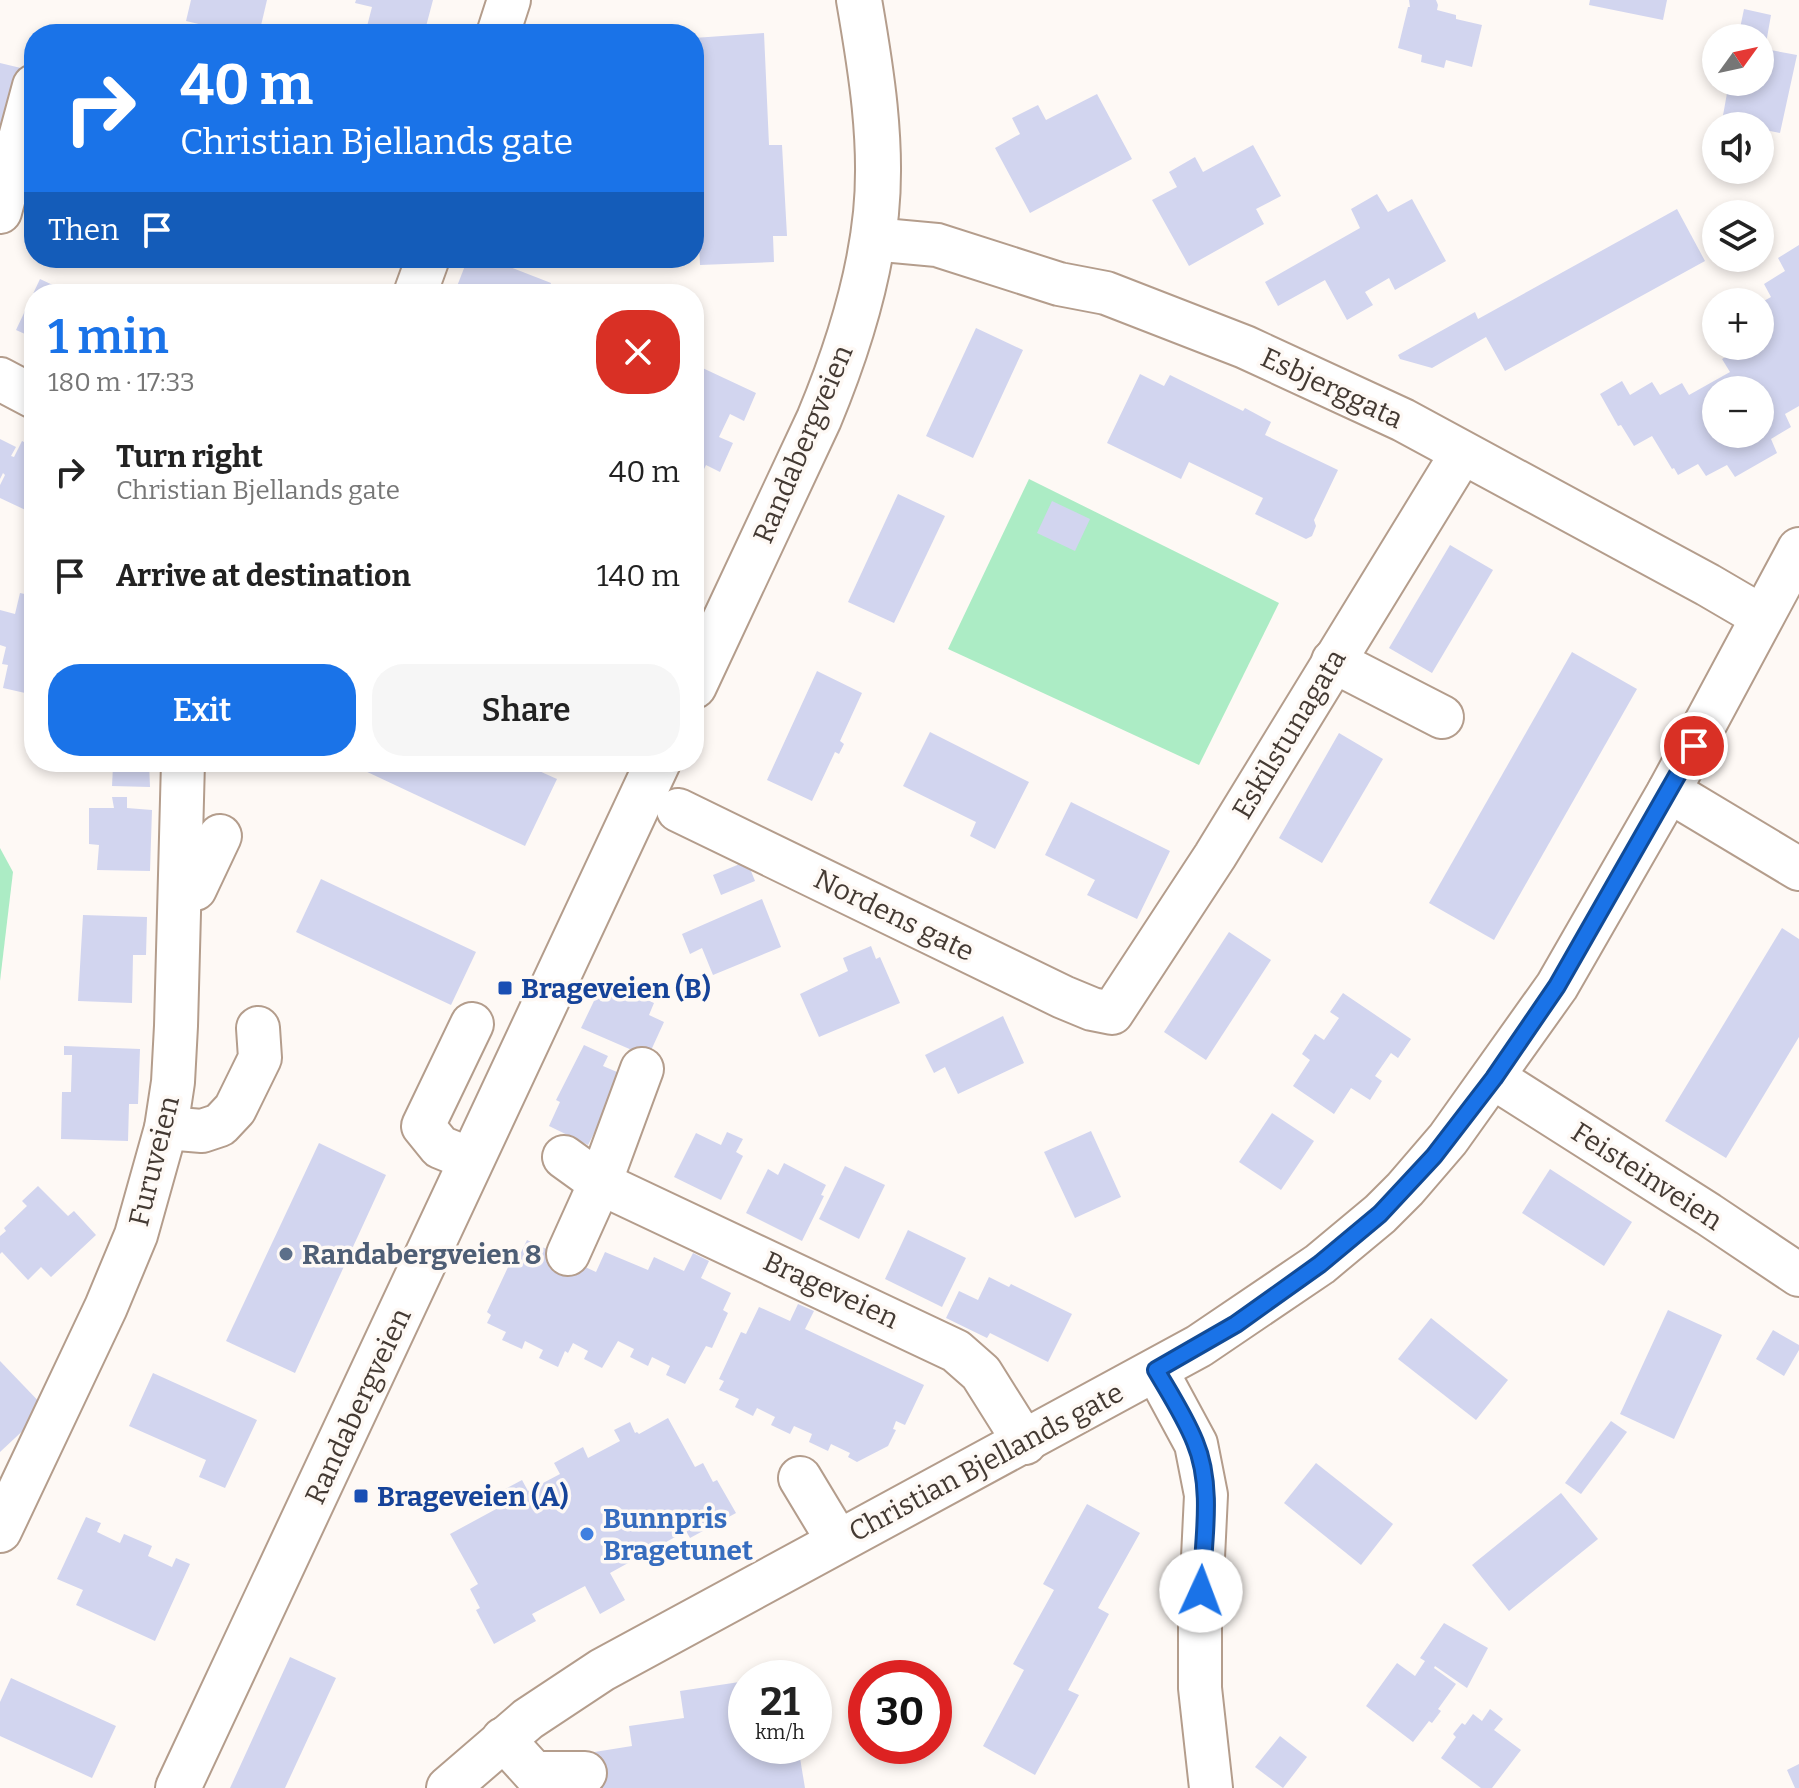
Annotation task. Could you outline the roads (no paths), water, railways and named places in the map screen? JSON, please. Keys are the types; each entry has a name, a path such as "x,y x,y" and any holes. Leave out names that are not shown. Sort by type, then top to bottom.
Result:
{"main road":[{"name":"Randabergveien","path":"704,664 833,385 859,301 872,239 878,170 871,74 859,0"},
{"name":"Randabergveien","path":"178,1788 653,772"}],"street":[{"path":"501,24 509,0"},
{"path":"0,212 24,123"},
{"name":"Esbjerggata","path":"872,239 937,245 1059,284 1106,293 1245,347 1403,420 1761,616"},
{"path":"0,379 24,392"},
{"name":"Eskilstunagata","path":"1112,1013 1215,856 1462,453"},
{"name":"Christian Bjellands gate","path":"448,1788 503,1739 559,1697 602,1670 1156,1370 1236,1324 1349,1241 1405,1189 1448,1139 1557,986 1669,791 1799,549"},
{"path":"1333,661 1442,717"},
{"name":"Furuveien","path":"0,1531 106,1307 136,1235 166,1128 173,1082 183,772"},
{"path":"1669,791 1799,869"},
{"name":"Nordens gate","path":"678,810 1063,997 1092,1009 1112,1013"},
{"path":"181,876 195,889 220,836"},
{"path":"472,1024 423,1126 440,1147 472,1160"},
{"path":"166,1128 202,1131 220,1125 235,1109 260,1058 258,1028"},
{"path":"568,1254 600,1183 642,1069"},
{"name":"Feisteinveien","path":"1494,1078 1799,1275"},
{"name":"Brageveien","path":"564,1157 600,1183 956,1351 981,1373 1025,1443"},
{"path":"1156,1370 1196,1444 1206,1495 1200,1688 1211,1788"},
{"path":"800,1478 838,1541"},
{"path":"503,1739 534,1773 585,1773"}],"place":[{"name":"Brageveien (B)","path":"505,988"},
{"name":"Randabergveien 8","path":"286,1254"},
{"name":"Brageveien (A)","path":"361,1496"},
{"name":"Bunnpris Bragetunet","path":"587,1534"}]}
